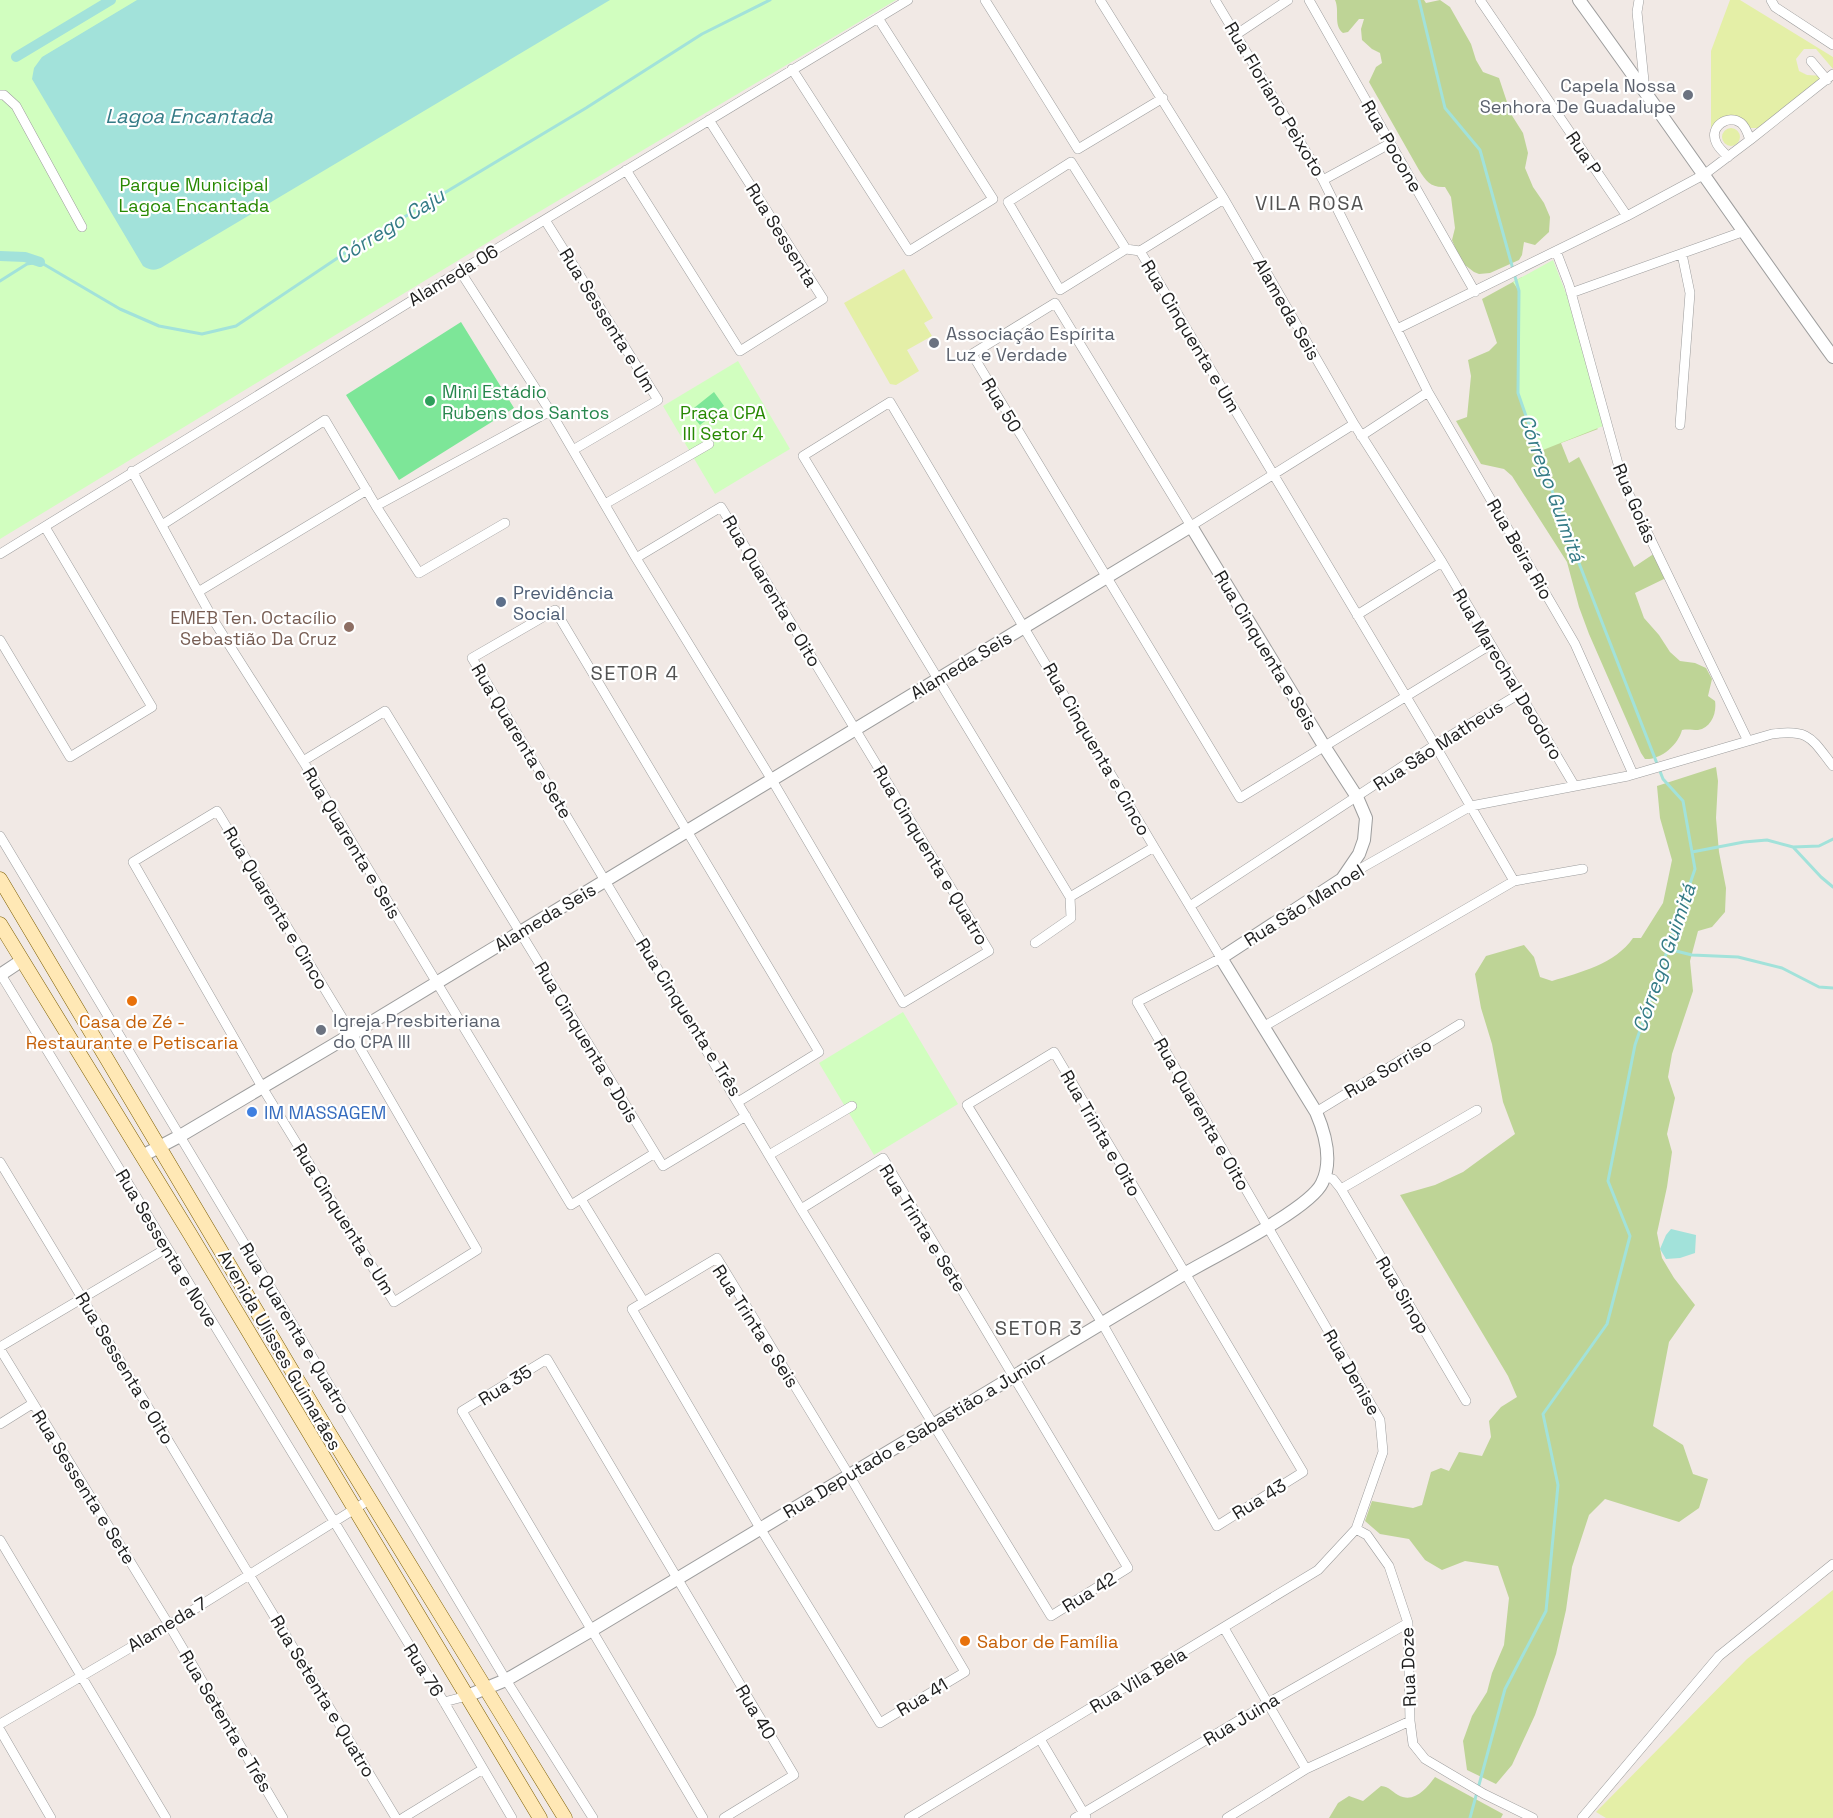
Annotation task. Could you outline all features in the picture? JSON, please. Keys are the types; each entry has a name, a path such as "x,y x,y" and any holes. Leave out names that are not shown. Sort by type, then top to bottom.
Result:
{"main road":[{"name":"Avenida Ulisses Guimarães","path":"0,879 369,1500 565,1818"},
{"name":"Avenida Ulisses Guimarães","path":"0,924 540,1818"}],"street":[{"name":"Alameda 06","path":"0,554 132,471 908,0"},
{"path":"985,0 1078,149 1163,98"},
{"name":"Alameda Seis","path":"141,1156 180,1136 352,1034 1106,578 1354,424 1224,199 1100,0"},
{"name":"Rua Floriano Peixoto","path":"1215,0 1323,180 1397,328"},
{"path":"1237,34 1288,0"},
{"name":"Rua Pocone","path":"1309,0 1475,292"},
{"name":"Rua P","path":"1480,0 1627,216"},
{"path":"1579,0 1833,357"},
{"path":"1640,0 1637,12 1645,91"},
{"path":"1771,0 1775,8 1833,45"},
{"path":"792,69 909,251 993,198 878,18"},
{"path":"1397,328 1520,270 1705,174 1831,77 1811,61"},
{"path":"0,94 16,106 82,227"},
{"path":"1728,157 1714,139 1714,133 1719,124 1729,119 1740,122 1750,140"},
{"name":"Rua Sessenta","path":"626,170 740,351 823,299 709,120"},
{"path":"1323,180 1390,144"},
{"path":"1126,249 1071,162 1008,202 1060,290 1126,249 1140,251"},
{"name":"Rua Cinquenta e Um","path":"1224,199 1140,251 1274,474"},
{"name":"Rua Sessenta e Um","path":"545,220 658,400 573,450"},
{"path":"1571,293 1742,232"},
{"name":"Rua Goiás","path":"1556,251 1571,293 1623,482 1748,741"},
{"path":"1680,425 1690,293 1682,254"},
{"path":"460,271 550,411 636,558 772,780"},
{"name":"Rua 50","path":"1106,578 972,354 1055,303 1191,526"},
{"name":"Rua Beira Rio","path":"1397,328 1428,392 1575,644 1633,774"},
{"path":"1361,436 1428,392"},
{"name":"Rua Cinquenta e Cinco","path":"938,679 803,456 890,402 1154,847 1070,897"},
{"path":"376,506 550,411"},
{"path":"162,525 325,420 419,573 505,523"},
{"path":"1354,424 1442,562 1357,615"},
{"path":"604,504 709,444"},
{"path":"132,471 214,621 303,761"},
{"path":"1274,474 1514,881"},
{"path":"198,592 367,490"},
{"name":"Rua Quarenta e Oito","path":"636,558 721,507 856,729"},
{"name":"Rua Cinquenta e Seis","path":"1106,578 1240,798 1324,746 1191,526"},
{"path":"0,640 70,757 153,707 45,527"},
{"name":"Rua Marechal Deodoro","path":"1442,562 1574,786"},
{"name":"Rua Quarenta e Sete","path":"605,881 472,658 555,610 687,831"},
{"path":"1342,879 1359,854 1364,840 1366,818 1357,797 1324,746 1490,645"},
{"path":"938,679 1070,897 1071,918 1035,943"},
{"name":"Rua São Matheus","path":"1190,906 1435,745 1519,693"},
{"name":"Rua Quarenta e Seis","path":"435,983 303,761 385,711 520,932"},
{"name":"Rua Cinquenta e Quatro","path":"772,780 903,1003 988,951 856,729"},
{"name":"Rua São Manoel","path":"1137,1002 1221,958 1342,879 1471,806 1633,774 1785,732 1803,734 1811,738 1833,766"},
{"name":"Rua Quarenta e Cinco","path":"262,1087 133,862 217,811 352,1034"},
{"name":"Rua Cinquenta e Três","path":"605,881 738,1102 819,1052 687,831"},
{"name":"Rua Quarenta e Quatro","path":"0,836 506,1680 593,1818"},
{"path":"1154,847 1316,1112 1326,1140 1325,1177"},
{"path":"1263,1027 1514,881 1583,869"},
{"name":"Rua Cinquenta e Dois","path":"520,932 655,1153"},
{"path":"0,974 21,961"},
{"name":"Rua Sessenta e Nove","path":"0,974 334,1522"},
{"path":"435,983 570,1205 655,1153 663,1166 746,1116"},
{"name":"Rua Quarenta e Oito","path":"1137,1002 1267,1226"},
{"name":"Rua Sorriso","path":"1316,1112 1460,1024"},
{"name":"Rua Cinquenta e Um","path":"262,1087 394,1302 477,1250 352,1034"},
{"name":"Rua Trinta e Oito","path":"1102,1323 968,1105 1054,1052 1184,1274"},
{"path":"738,1102 933,1425"},
{"path":"769,1155 852,1106"},
{"path":"1341,1189 1476,1110"},
{"name":"Rua Trinta e Sete","path":"801,1209 883,1158 1013,1377"},
{"name":"Rua Sessenta e Oito","path":"0,1162 250,1574"},
{"name":"Rua Deputado e Sabastião a Junior","path":"467,1696 506,1680 592,1630 1267,1226 1308,1201 1325,1177"},
{"name":"Rua Sinop","path":"1325,1177 1334,1179 1341,1189 1466,1401"},
{"path":"581,1199 644,1302 632,1309 760,1528"},
{"name":"Rua Denise","path":"1267,1226 1380,1420 1383,1452 1356,1529"},
{"path":"0,1348 167,1248"},
{"name":"Rua Trinta e Seis","path":"644,1302 717,1258 849,1475"},
{"name":"Rua 43","path":"1102,1323 1217,1526 1303,1472 1184,1274"},
{"name":"Rua Sessenta e Sete","path":"0,1348 32,1404 169,1625"},
{"name":"Rua 35","path":"592,1630 462,1411 547,1359 677,1578"},
{"name":"Rua 42","path":"933,1425 1051,1616 1128,1568 1013,1377"},
{"path":"0,1424 32,1404"},
{"name":"Rua 41","path":"760,1528 880,1723 965,1672 849,1475"},
{"name":"Alameda 7","path":"0,1724 169,1625 369,1500"},
{"name":"Rua 76","path":"334,1522 512,1818"},
{"name":"Rua Doze","path":"1227,1818 1306,1769 1410,1721 1408,1623 1389,1566 1367,1535 1356,1529"},
{"name":"Rua Vila Bela","path":"909,1818 1318,1570 1356,1529"},
{"path":"0,1540 166,1818"},
{"path":"1582,1818 1719,1656 1833,1564"},
{"name":"Rua Setenta e Quatro","path":"250,1574 396,1818"},
{"name":"Rua 40","path":"677,1578 794,1775 724,1818"},
{"name":"Rua Juina","path":"1082,1816 1268,1703 1408,1623"},
{"name":"Rua Setenta e Três","path":"169,1625 283,1818"},
{"path":"1224,1628 1306,1769"},
{"path":"592,1630 703,1818"},
{"path":"444,1702 467,1696"},
{"path":"1410,1721 1413,1744 1425,1759 1458,1780 1533,1818"},
{"path":"0,1730 51,1818"},
{"path":"1040,1739 1082,1816"},
{"path":"403,1818 483,1769"}],"green space":[{"name":"Parque Municipal Lagoa Encantada","path":"0,0 896,0 495,238 0,539"},
{"path":"1335,0 1424,0 1426,3 1440,0 1450,7 1471,44 1483,72 1499,78 1511,114 1523,133 1528,153 1525,168 1550,217 1549,232 1535,245 1524,242 1519,260 1490,273 1479,274 1461,262 1452,240 1455,228 1451,197 1445,187 1432,185 1419,170 1369,82 1376,67 1382,63 1380,53 1362,40 1361,29 1364,19 1359,19 1348,32 1343,33 1337,22"},
{"path":"1730,0 1740,0 1833,57 1833,69 1816,49 1804,49 1796,59 1799,71 1807,75 1824,76 1759,128 1749,128 1734,118 1712,135 1711,145 1711,51"},
{"path":"1731,128 1737,131 1740,137 1737,143 1731,146 1725,143 1722,137 1725,131"},
{"path":"1553,260 1567,296 1603,426 1538,452 1518,393 1519,291 1513,282"},
{"path":"904,269 933,318 924,323 932,336 907,350 919,371 896,385 890,384 844,303"},
{"path":"1522,277 1594,386 1600,413 1589,420 1598,429 1561,443 1569,463 1579,457 1634,567 1655,553 1666,578 1635,593 1644,618 1670,652 1680,661 1695,663 1706,668 1712,679 1708,696 1715,701 1715,706 1710,723 1703,729 1682,730 1673,746 1663,754 1651,759 1645,759 1641,753 1589,634 1567,562 1512,476 1504,469 1481,464 1456,421 1467,417 1471,376 1468,360 1489,351 1497,343 1482,299"},
{"name":"Mini Estádio Rubens dos Santos","path":"461,322 514,408 399,480 346,395"},
{"name":"Praça CPA III Setor 4","path":"738,361 790,449 715,494 663,406"},
{"path":"714,392 724,406 700,425 689,412"},
{"path":"1716,767 1718,781 1716,818 1719,852 1726,888 1725,912 1712,927 1698,931 1690,961 1693,991 1672,1054 1668,1077 1675,1098 1667,1134 1672,1152 1657,1233 1662,1258 1695,1305 1669,1342 1653,1426 1683,1445 1693,1474 1708,1479 1699,1508 1679,1522 1605,1499 1589,1515 1572,1567 1566,1610 1556,1654 1535,1715 1512,1765 1496,1784 1467,1770 1463,1741 1472,1716 1487,1692 1504,1645 1509,1598 1498,1566 1465,1561 1442,1570 1425,1560 1409,1539 1380,1534 1365,1521 1372,1501 1413,1508 1422,1505 1431,1472 1441,1468 1449,1471 1459,1452 1482,1456 1491,1437 1489,1421 1501,1407 1517,1397 1508,1376 1400,1195 1435,1185 1463,1172 1515,1134 1503,1102 1475,974 1486,956 1524,945 1534,957 1540,977 1552,981 1597,966 1626,947 1633,938 1641,938 1663,903 1672,860 1660,818 1657,786"},
{"path":"903,1012 958,1104 874,1155 819,1063"},
{"path":"1833,1590 1833,1818 1606,1818 1596,1812 1747,1659"},
{"path":"1435,1777 1503,1814 1501,1818 1329,1818 1338,1803 1349,1796 1363,1801 1381,1786 1409,1798 1420,1794"}],"water":[{"name":"Lagoa Encantada","path":"137,0 610,0 154,270 143,266 32,79 34,68 42,57"},
{"path":"1671,1229 1696,1235 1695,1253 1680,1258 1666,1259 1660,1249"}],"waterway":[{"path":"16,57 111,0"},
{"name":"Córrego Caju","path":"0,281 27,264 40,262 120,309 159,326 202,334 236,326 351,249 586,108 702,34 770,0"},
{"name":"Córrego Guimitá","path":"1419,0 1445,108 1480,150 1519,291 1518,393 1563,522 1663,779 1683,801 1695,869 1635,1045 1608,1181 1630,1236 1607,1324 1543,1414 1558,1485 1546,1611 1505,1689 1470,1818"},
{"path":"0,256 25,257 40,262"},
{"path":"1692,852 1767,840 1793,847 1819,846 1833,839"},
{"path":"1793,847 1833,887"},
{"path":"1668,949 1692,955 1738,957 1782,968 1819,987 1833,988"}],"place":[{"name":"Capela Nossa Senhora De Guadalupe","path":"1688,95"},
{"name":"Associação Espírita Luz e Verdade","path":"934,343"},
{"name":"Mini Estádio Rubens dos Santos","path":"430,401"},
{"name":"Previdência Social","path":"501,602"},
{"name":"EMEB Ten. Octacílio Sebastião Da Cruz","path":"349,627"},
{"name":"Casa de Zé - Restaurante e Petiscaria","path":"132,1001"},
{"name":"Igreja Presbiteriana do CPA III","path":"321,1030"},
{"name":"IM MASSAGEM","path":"252,1112"},
{"name":"Sabor de Família","path":"965,1641"}],"district":[{"name":"VILA ROSA","path":"1310,203"},
{"name":"SETOR 4","path":"635,673"},
{"name":"SETOR 3","path":"1039,1328"}]}
